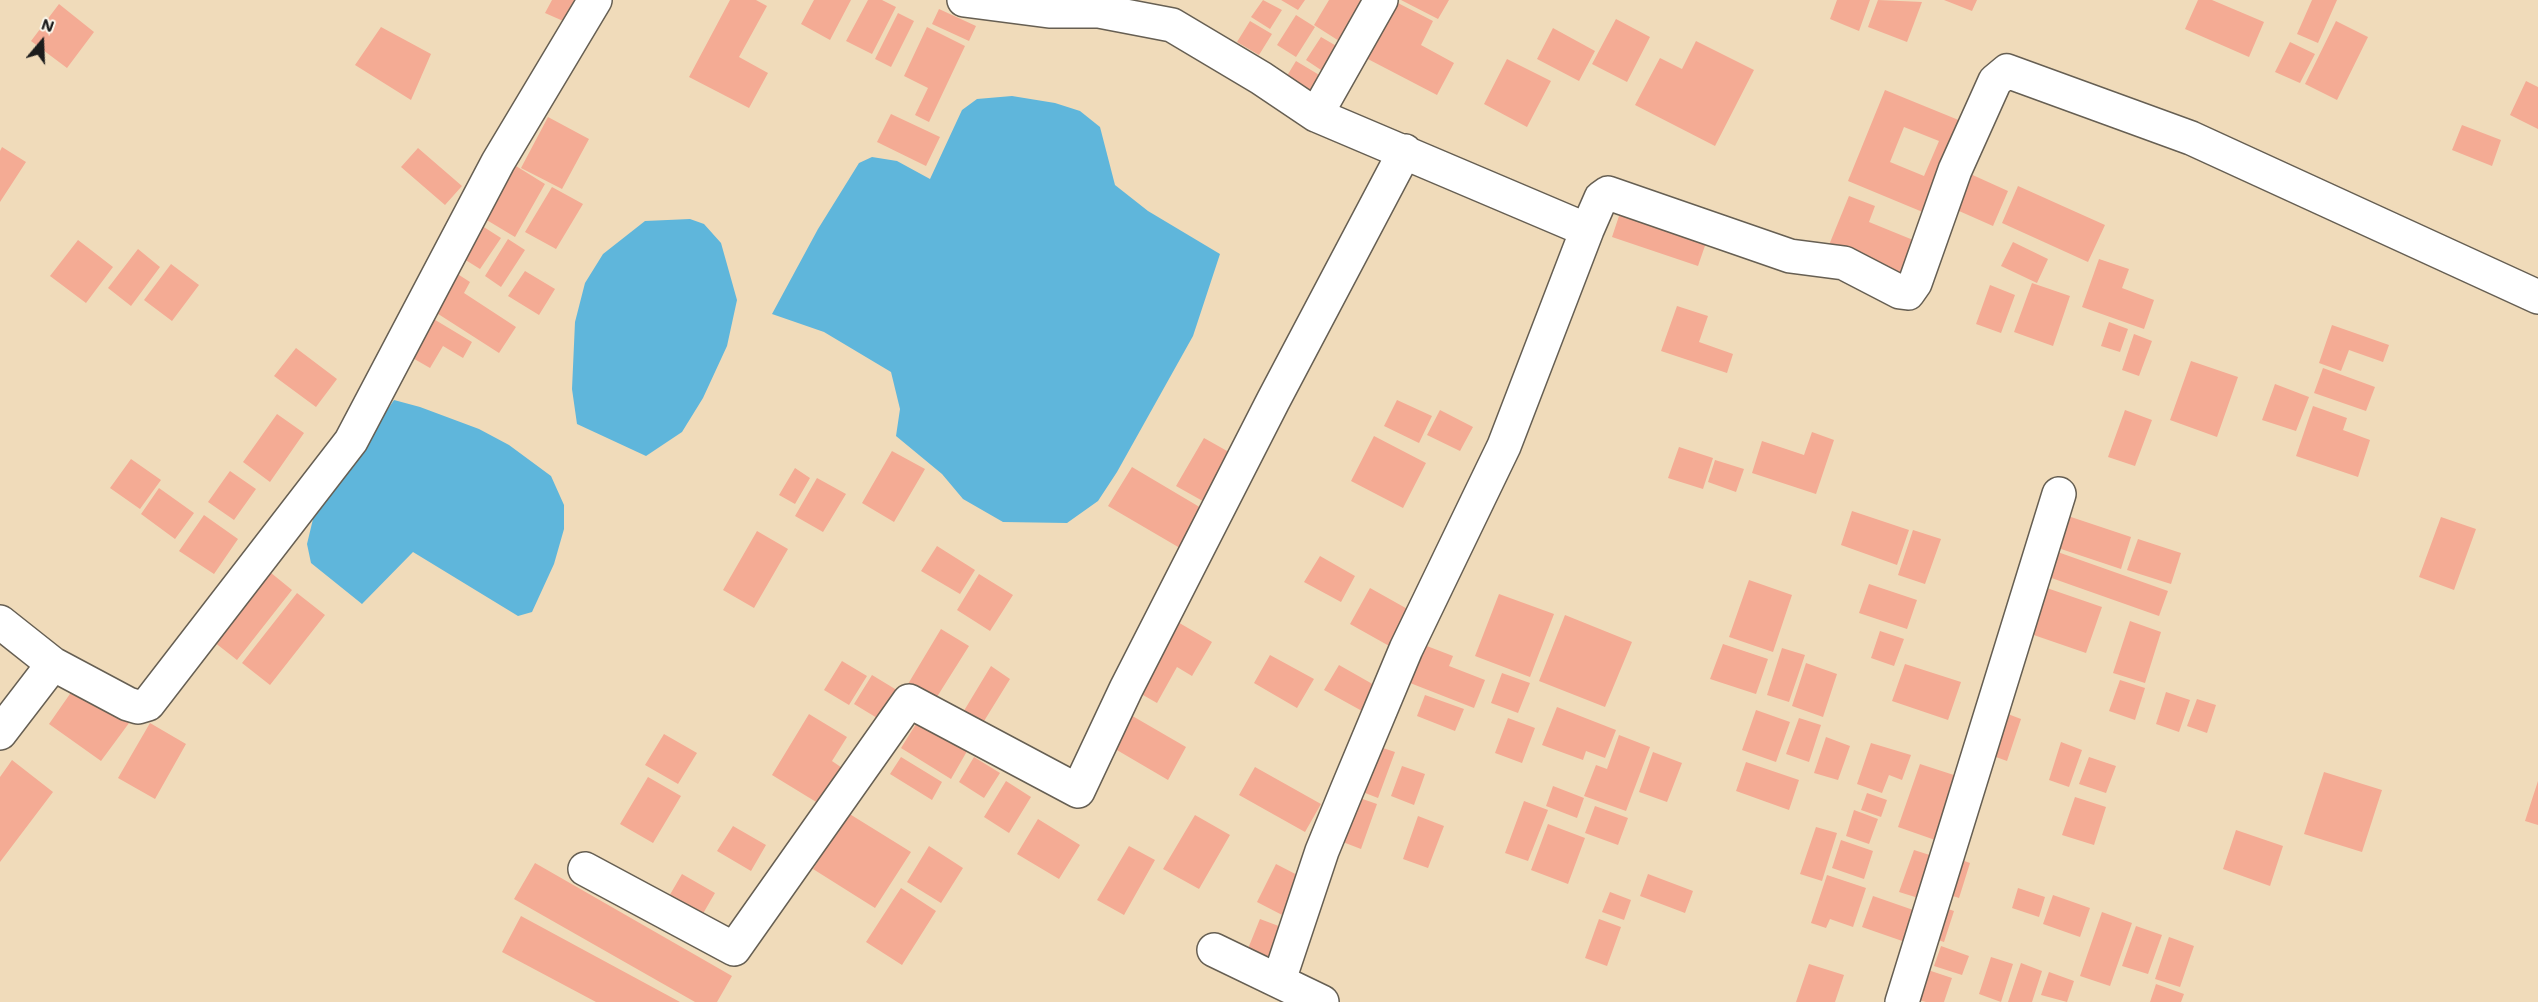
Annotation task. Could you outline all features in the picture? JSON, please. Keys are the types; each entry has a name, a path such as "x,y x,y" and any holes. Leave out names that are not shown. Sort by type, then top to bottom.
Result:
{"street":[{"path":"0,622 53,664 128,704 138,707 148,704 351,441 498,162 595,0"},
{"path":"964,0 1049,11 1099,11 1172,25 1261,78 1316,115 1587,230"},
{"path":"1316,115 1381,0"},
{"path":"1279,980 1322,851 1342,801 1407,649 1504,446 1587,230 1601,198 1608,193 1790,256 1844,263 1900,292 1908,293 1915,283 1960,160 1995,81 2007,71 2191,138 2538,297"},
{"path":"585,869 734,950 909,701 1078,791 1126,689 1267,411 1405,152"},
{"path":"1902,1002 2059,494"},
{"path":"0,733 53,664"},
{"path":"1214,950 1322,1002"}],"water":[{"path":"1012,96 1055,103 1080,111 1100,127 1115,185 1148,211 1220,254 1193,336 1117,472 1098,501 1067,523 1003,522 963,499 942,474 896,436 900,409 891,372 824,332 772,314 818,229 859,163 872,157 897,161 930,179 962,110 977,99"},
{"path":"690,219 704,224 721,243 737,300 727,346 703,398 682,432 646,456 577,424 572,389 575,322 585,283 603,254 645,221"},
{"path":"394,400 479,429 509,445 551,476 564,505 564,529 554,564 532,612 518,616 413,552 362,604 311,563 307,544 313,519"}],"building":[{"path":"552,0 583,0 570,24 545,13"},
{"path":"730,0 756,0 767,6 739,57 768,73 749,108 689,77"},
{"path":"814,0 851,0 830,40 801,24"},
{"path":"868,0 882,0 896,7 872,54 846,41"},
{"path":"1263,0 1282,10 1270,29 1251,17"},
{"path":"1281,0 1305,0 1298,10"},
{"path":"1329,0 1360,0 1371,7 1347,46 1314,25"},
{"path":"1401,0 1449,0 1438,19"},
{"path":"1837,0 1870,0 1859,31 1830,19"},
{"path":"1878,0 1922,2 1907,42 1868,27"},
{"path":"1944,0 1977,0 1972,11"},
{"path":"2198,0 2212,0 2264,22 2249,57 2185,29"},
{"path":"2312,0 2337,0 2318,43 2297,34"},
{"path":"1394,1 1433,21 1421,45 1454,63 1437,95 1364,57"},
{"path":"59,4 94,32 67,68 31,41"},
{"path":"939,9 976,26 969,41 932,24"},
{"path":"898,13 914,21 891,67 875,59"},
{"path":"1296,15 1315,27 1296,57 1277,45"},
{"path":"1616,19 1650,37 1627,82 1592,64"},
{"path":"1250,21 1272,34 1259,55 1237,42"},
{"path":"2336,21 2368,37 2337,100 2305,84"},
{"path":"381,27 431,54 411,100 355,65"},
{"path":"927,27 965,46 929,122 915,115 928,88 904,76"},
{"path":"1553,28 1595,51 1579,81 1537,59"},
{"path":"1321,37 1345,51 1330,76 1306,60"},
{"path":"1696,41 1754,70 1715,146 1635,105 1660,58 1682,69"},
{"path":"2290,42 2315,54 2300,83 2275,72"},
{"path":"1507,59 1551,81 1527,127 1484,104"},
{"path":"1296,61 1326,79 1313,102 1282,84"},
{"path":"2526,81 2538,87 2538,129 2510,115"},
{"path":"1885,90 1961,121 1925,213 1848,181","holes":["1904,127 1939,141 1924,176 1890,162"]},
{"path":"891,114 940,137 926,166 877,142"},
{"path":"548,117 589,139 562,189 521,168"},
{"path":"2462,125 2501,140 2492,166 2452,150"},
{"path":"2,147 26,162 0,202 0,151"},
{"path":"418,148 462,186 445,205 401,167"},
{"path":"516,166 545,184 515,237 485,219"},
{"path":"1966,172 2008,191 1993,226 1950,207"},
{"path":"2018,186 2105,225 2088,262 2002,223"},
{"path":"552,187 583,204 556,249 525,232"},
{"path":"1849,196 1875,206 1869,222 1918,242 1904,275 1829,245"},
{"path":"1623,204 1709,234 1698,266 1612,237"},
{"path":"476,222 501,238 480,269 456,254"},
{"path":"508,239 525,250 501,287 485,276"},
{"path":"78,240 113,267 86,303 50,276"},
{"path":"2013,242 2048,259 2037,283 2001,266"},
{"path":"138,249 160,267 131,306 108,288"},
{"path":"2099,259 2129,269 2122,288 2154,300 2144,329 2082,307"},
{"path":"171,264 199,285 172,321 144,300"},
{"path":"525,271 555,289 539,315 508,296"},
{"path":"456,273 470,282 464,293 516,327 499,353 432,310"},
{"path":"2032,283 2070,296 2053,346 2014,332"},
{"path":"1990,285 2015,295 2001,333 1976,324"},
{"path":"1677,306 1708,316 1699,342 1733,354 1727,373 1661,351"},
{"path":"427,315 472,342 463,358 443,346 430,368 404,353"},
{"path":"2109,322 2128,329 2120,352 2101,346"},
{"path":"2332,325 2389,345 2383,362 2349,350 2341,371 2319,363"},
{"path":"2134,334 2152,341 2139,376 2122,370"},
{"path":"296,348 337,379 316,407 274,376"},
{"path":"2191,361 2238,377 2217,437 2170,420"},
{"path":"2323,368 2375,387 2366,411 2314,393"},
{"path":"2275,384 2309,397 2296,431 2262,420"},
{"path":"1397,400 1432,416 1419,443 1384,426"},
{"path":"2313,406 2347,418 2343,430 2370,440 2358,477 2296,456"},
{"path":"1440,410 1473,427 1460,451 1427,435"},
{"path":"2125,410 2152,420 2135,466 2108,457"},
{"path":"277,414 304,433 270,482 243,462"},
{"path":"1812,432 1834,440 1816,494 1752,473 1762,441 1804,455"},
{"path":"1374,436 1426,463 1403,508 1351,481"},
{"path":"1204,438 1236,456 1208,504 1176,486"},
{"path":"1679,447 1713,458 1703,489 1668,478"},
{"path":"892,451 925,469 894,522 862,503"},
{"path":"131,459 161,480 140,509 110,488"},
{"path":"1715,460 1744,469 1736,492 1708,482"},
{"path":"1132,467 1208,512 1185,551 1108,506"},
{"path":"795,468 810,478 795,504 779,495"},
{"path":"230,471 256,489 234,520 208,502"},
{"path":"817,478 846,494 823,532 795,516"},
{"path":"159,488 194,513 175,539 141,514"},
{"path":"1852,511 1909,530 1897,565 1841,545"},
{"path":"2062,514 2131,537 2121,569 2052,546"},
{"path":"204,515 238,539 214,574 179,551"},
{"path":"2441,517 2476,529 2454,590 2419,577"},
{"path":"1913,530 1941,539 1925,584 1898,575"},
{"path":"757,531 788,549 754,608 723,590"},
{"path":"2138,539 2181,553 2171,584 2127,570"},
{"path":"937,546 975,570 960,594 921,571"},
{"path":"2052,550 2168,591 2159,616 2043,575"},
{"path":"1320,556 1355,576 1341,602 1304,582"},
{"path":"265,568 292,590 237,660 209,638"},
{"path":"979,574 1013,595 990,631 957,610"},
{"path":"1749,580 1792,595 1773,652 1729,637"},
{"path":"1869,584 1917,600 1907,629 1859,613"},
{"path":"2041,586 2102,607 2086,653 2025,632"},
{"path":"1370,588 1411,611 1391,647 1350,624"},
{"path":"297,593 325,615 270,685 242,663"},
{"path":"1499,594 1554,614 1530,677 1475,656"},
{"path":"1565,615 1632,642 1605,707 1539,681"},
{"path":"1176,621 1212,642 1192,676 1177,667 1157,703 1136,691"},
{"path":"2130,621 2161,632 2145,683 2113,673"},
{"path":"941,629 969,646 935,700 908,684"},
{"path":"1880,631 1904,639 1894,666 1871,658"},
{"path":"1419,643 1453,656 1449,666 1485,680 1474,708 1405,681"},
{"path":"1723,644 1768,659 1756,694 1710,679"},
{"path":"1782,648 1805,655 1789,702 1767,695"},
{"path":"1270,655 1314,679 1297,708 1254,683"},
{"path":"842,661 867,676 849,705 824,690"},
{"path":"1806,663 1837,674 1823,717 1792,706"},
{"path":"1905,664 1961,682 1948,720 1892,701"},
{"path":"1339,665 1376,686 1362,711 1324,690"},
{"path":"991,666 1010,679 981,726 962,714"},
{"path":"1502,673 1530,683 1518,713 1491,703"},
{"path":"872,675 900,692 882,721 854,704"},
{"path":"2120,680 2145,688 2135,720 2109,711"},
{"path":"79,681 132,719 101,761 49,724"},
{"path":"2166,692 2190,700 2179,732 2156,724"},
{"path":"1425,695 1464,709 1455,731 1417,716"},
{"path":"2197,699 2216,705 2207,733 2187,726"},
{"path":"1557,707 1616,730 1605,758 1586,751 1583,760 1542,745"},
{"path":"1756,710 1790,722 1776,762 1742,750"},
{"path":"2000,711 2021,719 2007,761 1985,753"},
{"path":"809,714 847,737 832,761 848,772 826,808 772,775"},
{"path":"1129,714 1186,747 1168,780 1110,746"},
{"path":"921,716 970,746 951,779 901,748"},
{"path":"1508,718 1535,728 1522,763 1495,753"},
{"path":"1799,718 1821,725 1809,762 1786,754"},
{"path":"150,723 186,744 155,799 118,778"},
{"path":"664,734 697,753 678,784 645,765"},
{"path":"1619,735 1650,747 1626,811 1584,796 1596,765 1607,769"},
{"path":"1826,737 1850,746 1838,780 1814,773"},
{"path":"2061,742 2082,750 2069,787 2049,780"},
{"path":"1871,743 1911,755 1902,780 1889,775 1882,793 1857,784"},
{"path":"1377,746 1395,752 1378,798 1360,791"},
{"path":"1653,752 1682,763 1667,802 1639,792"},
{"path":"901,757 942,782 932,800 890,774"},
{"path":"974,757 1000,773 984,798 959,782"},
{"path":"2089,757 2116,766 2106,793 2079,784"},
{"path":"12,760 53,792 0,862 0,777"},
{"path":"1746,762 1799,780 1789,810 1736,791"},
{"path":"1920,764 1960,777 1938,841 1898,827"},
{"path":"1402,766 1425,774 1414,805 1391,796"},
{"path":"1255,767 1321,804 1305,832 1239,795"},
{"path":"2324,772 2382,790 2362,852 2304,834"},
{"path":"648,777 681,796 653,843 620,824"},
{"path":"1006,781 1031,797 1009,833 984,817"},
{"path":"2538,781 2538,825 2525,821"},
{"path":"1553,786 1584,798 1577,818 1546,806"},
{"path":"1867,793 1887,800 1881,817 1861,810"},
{"path":"1351,795 1377,804 1361,849 1335,839"},
{"path":"2075,797 2106,807 2094,845 2062,835"},
{"path":"1524,801 1548,810 1528,861 1505,853"},
{"path":"1595,806 1628,818 1618,845 1585,833"},
{"path":"1854,810 1878,819 1869,844 1846,836"},
{"path":"848,813 911,852 875,908 813,869"},
{"path":"1195,815 1230,835 1199,889 1163,869"},
{"path":"1418,816 1444,826 1428,868 1403,859"},
{"path":"1038,819 1080,845 1059,879 1017,854"},
{"path":"1548,824 1585,838 1568,884 1531,870"},
{"path":"733,826 766,845 751,871 717,851"},
{"path":"1816,827 1837,833 1822,881 1800,874"},
{"path":"2236,830 2283,846 2270,886 2223,869"},
{"path":"1841,840 1873,851 1864,879 1832,868"},
{"path":"929,846 963,868 941,903 907,882"},
{"path":"1129,846 1155,860 1124,915 1097,900"},
{"path":"1914,850 1939,858 1925,900 1899,892"},
{"path":"1956,858 1970,863 1959,898 1944,893"},
{"path":"535,863 732,976 717,1002 695,1002 514,899"},
{"path":"1276,864 1305,879 1286,917 1257,902"},
{"path":"682,874 715,893 701,917 668,898"},
{"path":"1648,874 1693,891 1685,913 1640,896"},
{"path":"1827,875 1866,888 1853,927 1830,919 1826,928 1811,923"},
{"path":"901,888 936,911 902,965 866,942"},
{"path":"2018,888 2045,897 2039,917 2012,908"},
{"path":"1610,892 1631,900 1624,920 1602,912"},
{"path":"2053,895 2090,908 2080,937 2043,924"},
{"path":"1873,896 1919,912 1908,943 1862,927"},
{"path":"1939,906 1954,911 1944,942 1929,937"},
{"path":"2102,912 2132,923 2110,986 2080,976"},
{"path":"521,916 680,1002 596,1002 502,952"},
{"path":"1260,919 1284,928 1269,966 1245,956"},
{"path":"1599,919 1621,927 1607,966 1585,958"},
{"path":"2136,926 2162,935 2148,974 2122,966"},
{"path":"2169,937 2194,946 2180,987 2155,979"},
{"path":"1941,946 1969,956 1962,975 1934,966"},
{"path":"1991,957 2013,964 2001,1002 1979,994"},
{"path":"2021,963 2042,971 2032,1002 2008,1002"},
{"path":"1809,964 1844,975 1835,1002 1796,1002"},
{"path":"1922,968 1952,978 1944,1002 1926,1002 1912,998"},
{"path":"2049,972 2074,981 2067,1002 2041,995"},
{"path":"2156,984 2184,994 2181,1002 2150,1002"}]}
